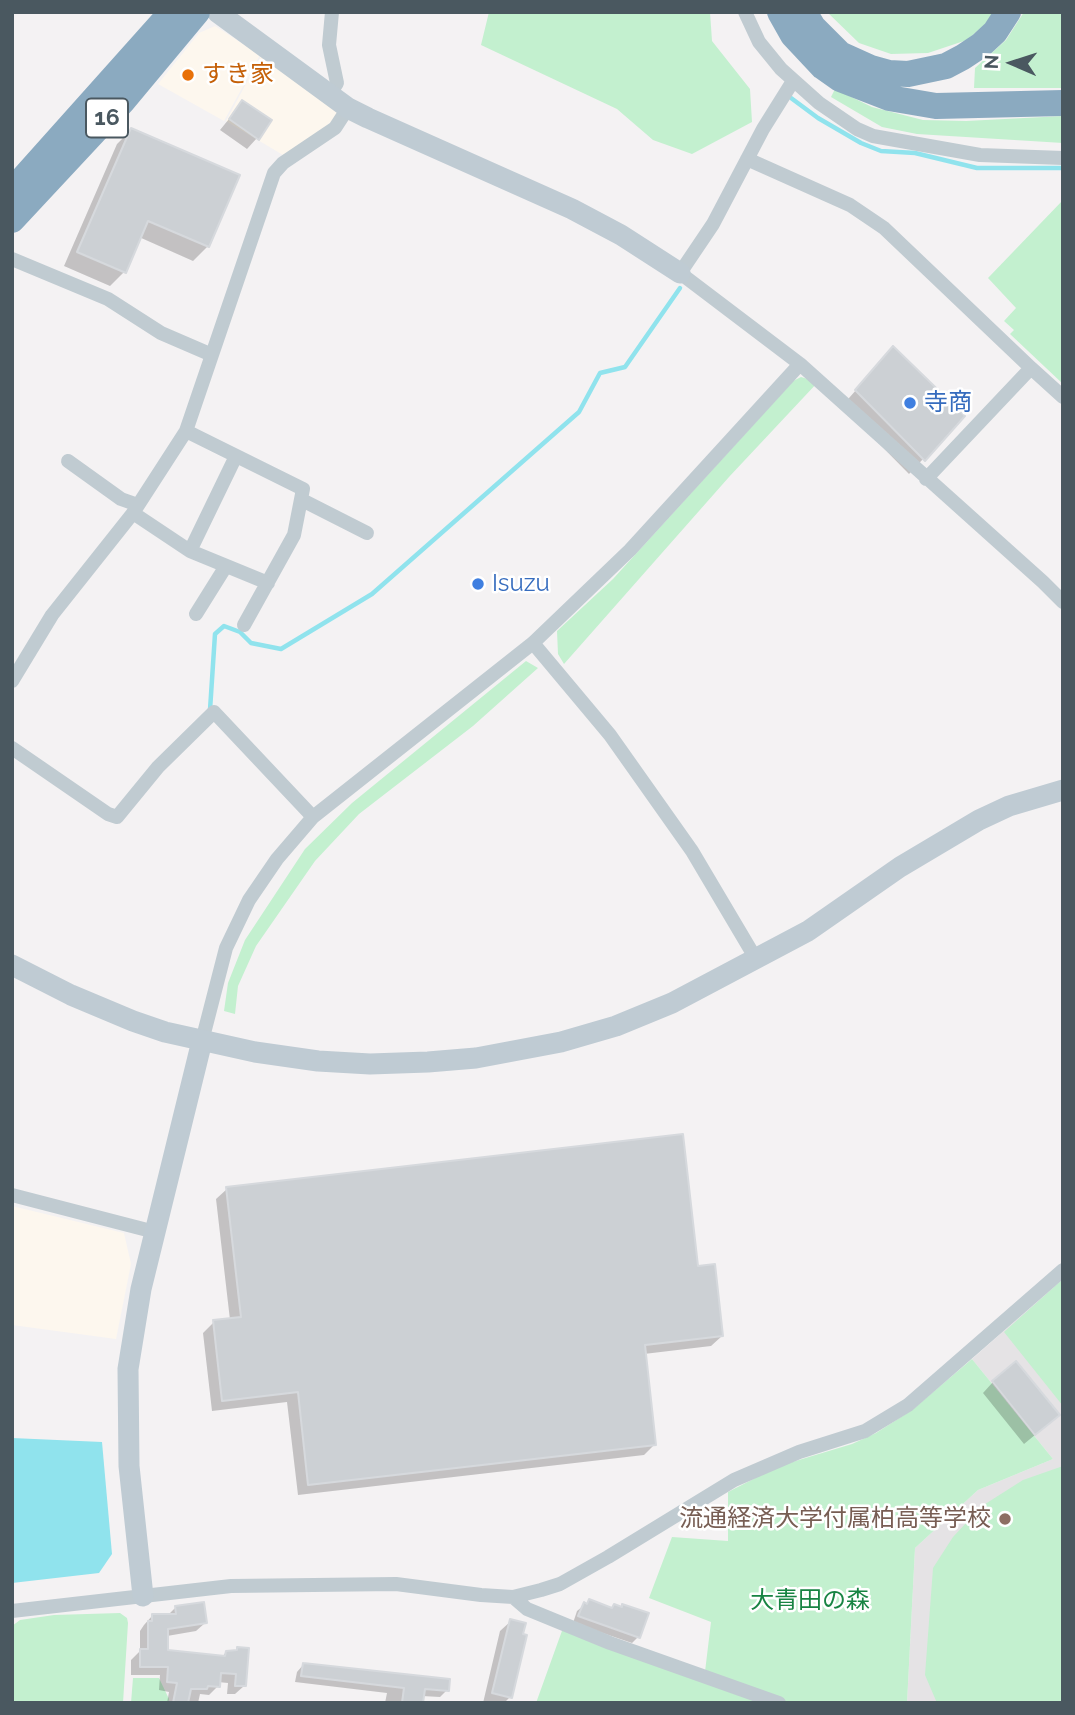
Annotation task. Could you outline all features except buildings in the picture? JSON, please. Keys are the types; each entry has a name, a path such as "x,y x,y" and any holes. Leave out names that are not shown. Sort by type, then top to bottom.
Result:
{"highway":[{"name":"16","path":"12,191 172,12"},
{"name":"16","path":"12,220 122,102 197,12"},
{"path":"780,12 793,35 823,67 840,79 889,98 936,106 1063,103"},
{"path":"804,12 813,27 840,54 872,68 889,73 908,74 946,66 963,57 988,38 1008,12"}],"street":[{"path":"217,12 348,108 393,131 572,209 621,235 680,273 800,364 1063,602"},
{"path":"330,94 337,82 330,45 332,12"},
{"path":"745,12 769,57 793,81 857,129 873,136 980,155 1063,158"},
{"path":"680,273 688,265 713,224 763,129 793,81"},
{"path":"12,681 52,615 135,509 186,431 274,173 283,163 335,128 348,108"},
{"path":"747,159 850,205 884,228 1063,397"},
{"path":"12,259 108,299 161,333 212,355"},
{"path":"143,1596 129,1466 128,1369 134,1321 226,948 249,900 277,859 313,817 533,643 630,550 800,364"},
{"path":"926,478 1031,368"},
{"path":"186,431 303,489 293,535 244,625"},
{"path":"190,551 236,456"},
{"path":"68,461 190,551 268,583"},
{"path":"302,500 367,533"},
{"path":"196,614 226,566"},
{"path":"533,643 610,735 692,851 756,959"},
{"path":"12,748 108,814 117,817 158,767 214,712 313,817"},
{"path":"12,965 102,1009 165,1032 202,1041 318,1061 370,1064 476,1058 561,1042 615,1026 673,1003 808,931 900,867 979,820 1009,806 1063,790"},
{"path":"12,1195 155,1232"},
{"path":"12,1611 231,1586 396,1584 513,1597 560,1584 734,1480 799,1452 866,1431 908,1405 1063,1270"},
{"path":"513,1597 527,1609 598,1638 779,1703"}],"shaded area":[{"path":"215,26 260,55 224,121 158,84 199,33"},
{"path":"262,54 337,110 338,114 322,131 283,155 226,121"},
{"path":"12,1206 124,1233 131,1264 116,1339 12,1325"},
{"name":"流通経済大学付属柏高等学校","path":"1063,1279 1063,1703 907,1703 915,1548 978,1490 1053,1459 972,1359"}],"green space":[{"path":"489,12 710,12 712,41 750,89 752,122 692,154 653,140 617,109 481,45"},
{"path":"827,12 999,12 967,40 928,53 891,54 859,43"},
{"path":"1024,12 1063,12 1063,88 974,88 975,68 1006,40"},
{"path":"835,89 872,107 923,120 966,121 1063,116 1063,143 917,134 882,127 831,97"},
{"path":"1063,200 1063,384 1010,334 1014,330 1004,321 1016,308 988,278"},
{"path":"801,377 818,382 729,477 564,664 558,654 557,631 613,579 793,381"},
{"path":"526,661 538,668 473,726 359,814 315,861 256,946 238,986 235,1014 224,1011 228,983 245,940 305,849 352,803"},
{"path":"1063,1279 1063,1406 1004,1332"},
{"name":"大青田の森","path":"972,1359 1053,1459 978,1490 915,1548 907,1703 536,1703 563,1628 704,1680 711,1622 649,1598 672,1537 728,1541 728,1492 779,1466 852,1444 876,1433 912,1410"},
{"name":"流通経済大学付属柏高等学校","path":"1063,1466 1063,1703 937,1703 925,1675 933,1568 953,1537 982,1506 1023,1480"},
{"path":"120,1613 127,1618 128,1623 123,1703 12,1703 12,1626 20,1620 54,1615"},
{"path":"133,1678 159,1678 169,1699 168,1703 131,1703"}],"water":[{"path":"12,1438 102,1442 112,1554 99,1573 12,1583"}],"waterway":[{"path":"791,98 818,118 861,143 881,151 915,153 977,168 1063,168"},
{"path":"210,710 215,634 224,626 240,632 251,643 281,649 372,594 579,412 600,373 625,367 680,288"}],"place":[{"name":"すき家","path":"188,75"},
{"name":"寺商","path":"910,403"},
{"name":"Isuzu","path":"478,584"},
{"name":"流通経済大学付属柏高等学校","path":"1005,1519"}]}
